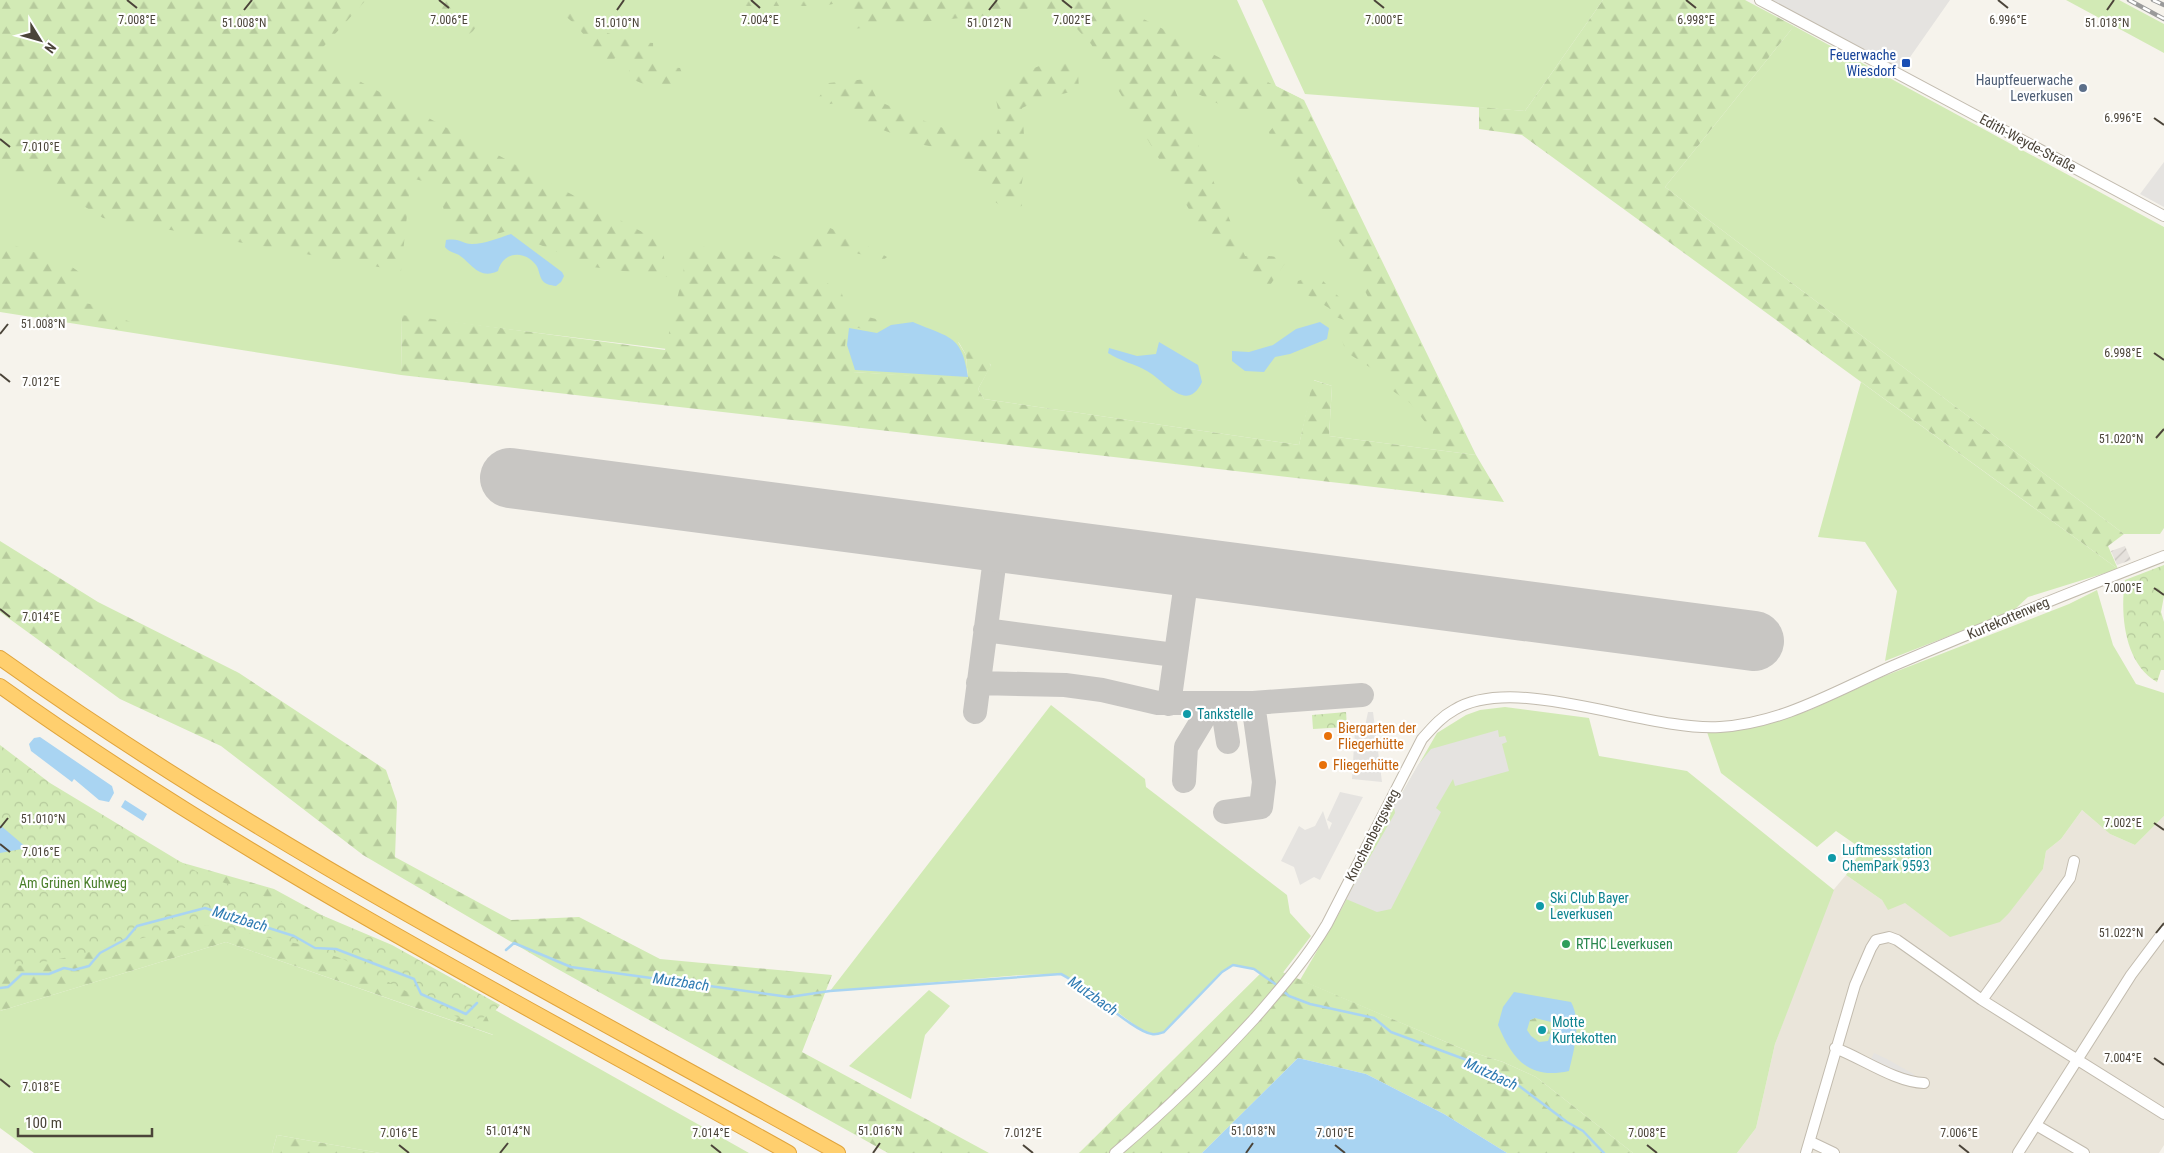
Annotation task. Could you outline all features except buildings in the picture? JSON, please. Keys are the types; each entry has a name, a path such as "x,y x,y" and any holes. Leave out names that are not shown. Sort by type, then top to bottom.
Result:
{"highway":[{"path":"0,658 77,713 292,848 453,941 838,1153"},
{"path":"0,686 67,734 279,869 532,1012 789,1153"}],"street":[{"name":"Edith-Weyde-Straße","path":"1760,0 2164,216"},
{"name":"Kurtekottenweg","path":"1853,684 2039,604 2164,556"},
{"name":"Knochenbergsweg","path":"1115,1153 1161,1114 1221,1055 1277,993 1315,945 1422,739 1438,722 1455,709 1472,702 1509,696 1546,700 1684,724 1718,727 1759,722 1794,711 1853,684"},
{"path":"1982,1000 2070,878 2074,861"},
{"path":"2018,1153 2131,976 2164,931"},
{"path":"1806,1153 1811,1142 1835,1048 1855,985 1876,940 1889,937 1897,940 1982,1000 2164,1114"},
{"path":"1835,1048 1858,1057 1910,1083 1924,1083"},
{"path":"2036,1125 2084,1153"},
{"path":"1811,1142 1834,1153"}],"shaded area":[{"path":"1772,0 1950,0 1901,70 1794,15"},
{"path":"2164,162 2164,207 2140,194"},
{"path":"2125,546 2131,560 2117,565 2111,551"},
{"path":"1368,712 1373,712 1382,782 1352,779 1355,730 1364,731"},
{"path":"1498,730 1499,737 1505,736 1507,742 1502,744 1509,771 1455,786 1453,779 1436,808 1441,812 1391,909 1377,912 1346,899 1395,813 1394,807 1418,765 1431,749"},
{"path":"1340,792 1363,797 1320,880 1314,877 1300,885 1294,867 1281,861 1299,826 1305,830 1315,826 1323,811 1329,830 1332,823 1327,820"},
{"path":"2082,810 2110,834 2135,845 2164,816 2164,1145 2159,1153 1737,1153 1756,1128 1775,1044 1830,894 1846,875 1882,900 1888,909 1904,902 2000,922 2043,869 2046,851 2061,839"},
{"path":"1874,1053 1915,1075 1906,1078 1871,1059"}],"green space":[{"path":"0,0 1237,0 1276,86 1304,100 1476,455 1329,436 1332,386 1314,380 1299,445 984,399 978,389 991,365 958,342 966,355 968,380 853,372 402,316 401,375 0,312"},
{"path":"6,0 366,0 314,57 661,242 668,277 593,267 507,231 472,241 448,228 438,185 411,178 401,271 103,218 34,175 0,175 0,9"},
{"path":"444,0 469,0 466,13 479,17 476,27 471,33 454,40 455,27 437,21 435,11"},
{"path":"729,0 1106,0 1303,100 1473,452 1430,447 1433,432 1410,403 1393,391 1385,377 1346,352 1342,340 1353,323 1333,316 1329,308 1296,288 1298,281 1311,276 1323,281 1342,300 1371,303 1342,245 1318,215 1284,160 1275,155 1269,132 1281,118 1223,106 1171,81 1245,256 1263,255 1288,259 1266,291 1209,243 1091,44 1066,17 1028,8 1020,18 1000,14 852,29 849,1 822,6 739,6"},
{"path":"1262,0 1603,0 1525,111 1305,94"},
{"path":"1603,0 1745,0 1794,26 1665,187 2124,534 2108,546 2118,569 1522,135 1479,129 1479,107 1525,111"},
{"path":"2066,0 2119,0 2164,24 2164,53"},
{"path":"569,6 591,27 630,41 653,43 654,65 680,68 686,83 668,94 629,78 629,56 620,54 607,65 577,26 563,14"},
{"path":"1794,26 2164,227 2164,528 2160,534 2124,534 1665,187"},
{"path":"1071,53 1078,72 1079,90 1041,99 1022,108 1025,149 1032,154 1033,160 1025,167 1021,187 1022,206 1012,207 998,204 989,195 983,172 965,167 949,150 924,145 850,118 853,100 824,105 817,100 829,83 867,79 878,101 934,125 993,143 999,126 996,92 1001,84 1005,80"},
{"path":"825,226 850,236 887,257 878,265 869,256 826,247 801,274 840,288 848,312 892,323 876,331 847,326 845,346 853,372 968,379 966,355 958,341 980,349 991,366 978,389 984,399 1299,445 1313,380 1332,386 1329,436 1476,455 1504,502 401,375 402,315 665,350 683,274 687,245 771,254 791,262 811,238"},
{"path":"0,239 20,248 61,261 79,272 82,288 77,302 110,307 121,318 135,324 134,332 0,310"},
{"path":"1861,382 2118,569 2028,597 2013,611 1885,661 1897,591 1865,542 1818,537"},
{"path":"0,541 98,602 239,673 386,770 397,802 395,857 511,920 579,917 660,959 832,975 802,1052 989,1153 888,1153 554,967 363,855 221,746 120,699 0,612"},
{"path":"2164,565 2164,596 2161,612 2164,622 2164,670 2161,670 2157,682 2146,674 2137,663 2131,650 2124,622 2123,608 2125,580"},
{"path":"2097,590 2113,645 2136,684 2164,693 2164,816 2135,845 2110,834 2082,810 2061,839 2046,851 2043,869 2000,922 1950,937 1905,903 1888,910 1882,900 1846,875 1862,849 1836,831 1817,847 1721,773 1707,732 1765,725 1810,710 1882,677 2069,604"},
{"path":"1051,705 1145,779 1146,787 1287,895 1290,913 1311,936 1275,983 1254,969 1233,965 1222,972 1164,1032 1153,1034 1140,1029 1076,981 1061,974 1021,975 830,991"},
{"name":"RTHC Leverkusen","path":"1505,707 1589,718 1599,756 1687,771 1834,890 1775,1044 1756,1128 1737,1153 1633,1153 1536,1077 1503,1062 1465,1050 1300,980 1342,908 1386,821 1437,733 1466,715 1480,710"},
{"path":"1346,712 1347,727 1313,729 1312,715"},
{"name":"Am Grünen Kuhweg","path":"0,745 50,783 204,876 326,917 392,945 500,1005 496,1010 483,1018 461,1019 343,959 299,944 207,925 177,929 74,956 28,965 0,967"},
{"name":"Am Grünen Kuhweg","path":"0,747 113,843 274,889 481,1002 494,1035 226,942 0,1011"},
{"path":"226,942 493,1035 481,1002 749,1153 380,1153 277,1135 272,1153 34,1153 0,1128 0,1011"},
{"path":"1268,966 1465,1050 1503,1062 1536,1077 1633,1153 1507,1153 1444,1114 1366,1074 1298,1058 1202,1153 1079,1153"},
{"path":"929,990 950,1006 925,1035 911,1099 849,1066"},
{"path":"1535,1018 1551,1022 1553,1027 1548,1041 1539,1042 1527,1030 1530,1020"},
{"path":"277,1135 380,1153 272,1153"}],"water":[{"path":"511,234 562,272 564,276 561,282 556,286 545,283 536,265 531,260 520,255 509,257 504,260 498,271 486,274 476,270 459,255 445,247 446,240 477,244"},
{"path":"913,322 952,339 962,353 968,377 855,370 847,345 849,328 877,333 891,325"},
{"path":"1320,322 1329,328 1327,339 1290,354 1275,357 1264,372 1245,371 1232,361 1232,351 1249,352 1273,345 1296,329"},
{"path":"1159,342 1198,365 1202,382 1196,391 1190,395 1176,392 1147,371 1108,353 1109,348 1137,356 1156,354"},
{"path":"40,737 112,786 114,793 109,802 99,800 74,779 72,782 31,751 29,744 34,738"},
{"path":"125,800 147,814 143,821 121,807"},
{"path":"0,825 27,848 0,853"},
{"path":"1514,992 1571,1002 1577,1027 1569,1071 1543,1072 1524,1064 1516,1057 1509,1048 1498,1025 1503,1007","holes":["1535,1018 1551,1022 1553,1027 1548,1041 1539,1042 1527,1030 1530,1020"]},
{"path":"1298,1058 1366,1074 1444,1114 1507,1153 1202,1153"}],"waterway":[{"name":"Mutzbach","path":"0,988 8,987 22,974 49,974 64,968 74,970 89,966 100,953 126,939 137,926 205,908 294,936 315,948 336,949 414,979 421,994 466,1014 477,1003"},
{"name":"Mutzbach","path":"506,950 514,943 571,967 789,997 830,991 1061,974 1133,1025 1154,1034 1164,1032 1222,972 1233,965 1254,969 1278,986"},
{"name":"Mutzbach","path":"1282,990 1289,996 1310,1004 1374,1018 1391,1032 1483,1066 1510,1079 1567,1122 1583,1131 1604,1153"}],"taxiway":[{"path":"975,712 997,543"},
{"path":"1169,704 1188,568"},
{"path":"985,630 1174,655"},
{"path":"978,683 1065,685 1102,690 1158,703 1253,703 1264,782 1261,807 1225,812"},
{"path":"1253,703 1362,695"},
{"path":"1184,781 1186,747 1212,704"},
{"path":"1222,704 1228,742"}],"runway":[{"path":"510,478 1754,641"}],"railway":[{"path":"2129,0 2164,19"},
{"path":"2153,0 2164,5"}],"place":[{"name":"Feuerwache Wiesdorf","path":"1906,63"},
{"name":"Hauptfeuerwache Leverkusen","path":"2083,88"},
{"name":"Tankstelle","path":"1187,714"},
{"name":"Biergarten der Fliegerhütte","path":"1328,736"},
{"name":"Fliegerhütte","path":"1323,765"},
{"name":"Luftmessstation ChemPark 9593","path":"1832,858"},
{"name":"Ski Club Bayer Leverkusen","path":"1540,906"},
{"name":"RTHC Leverkusen","path":"1566,944"},
{"name":"Motte Kurtekotten","path":"1542,1030"}]}
